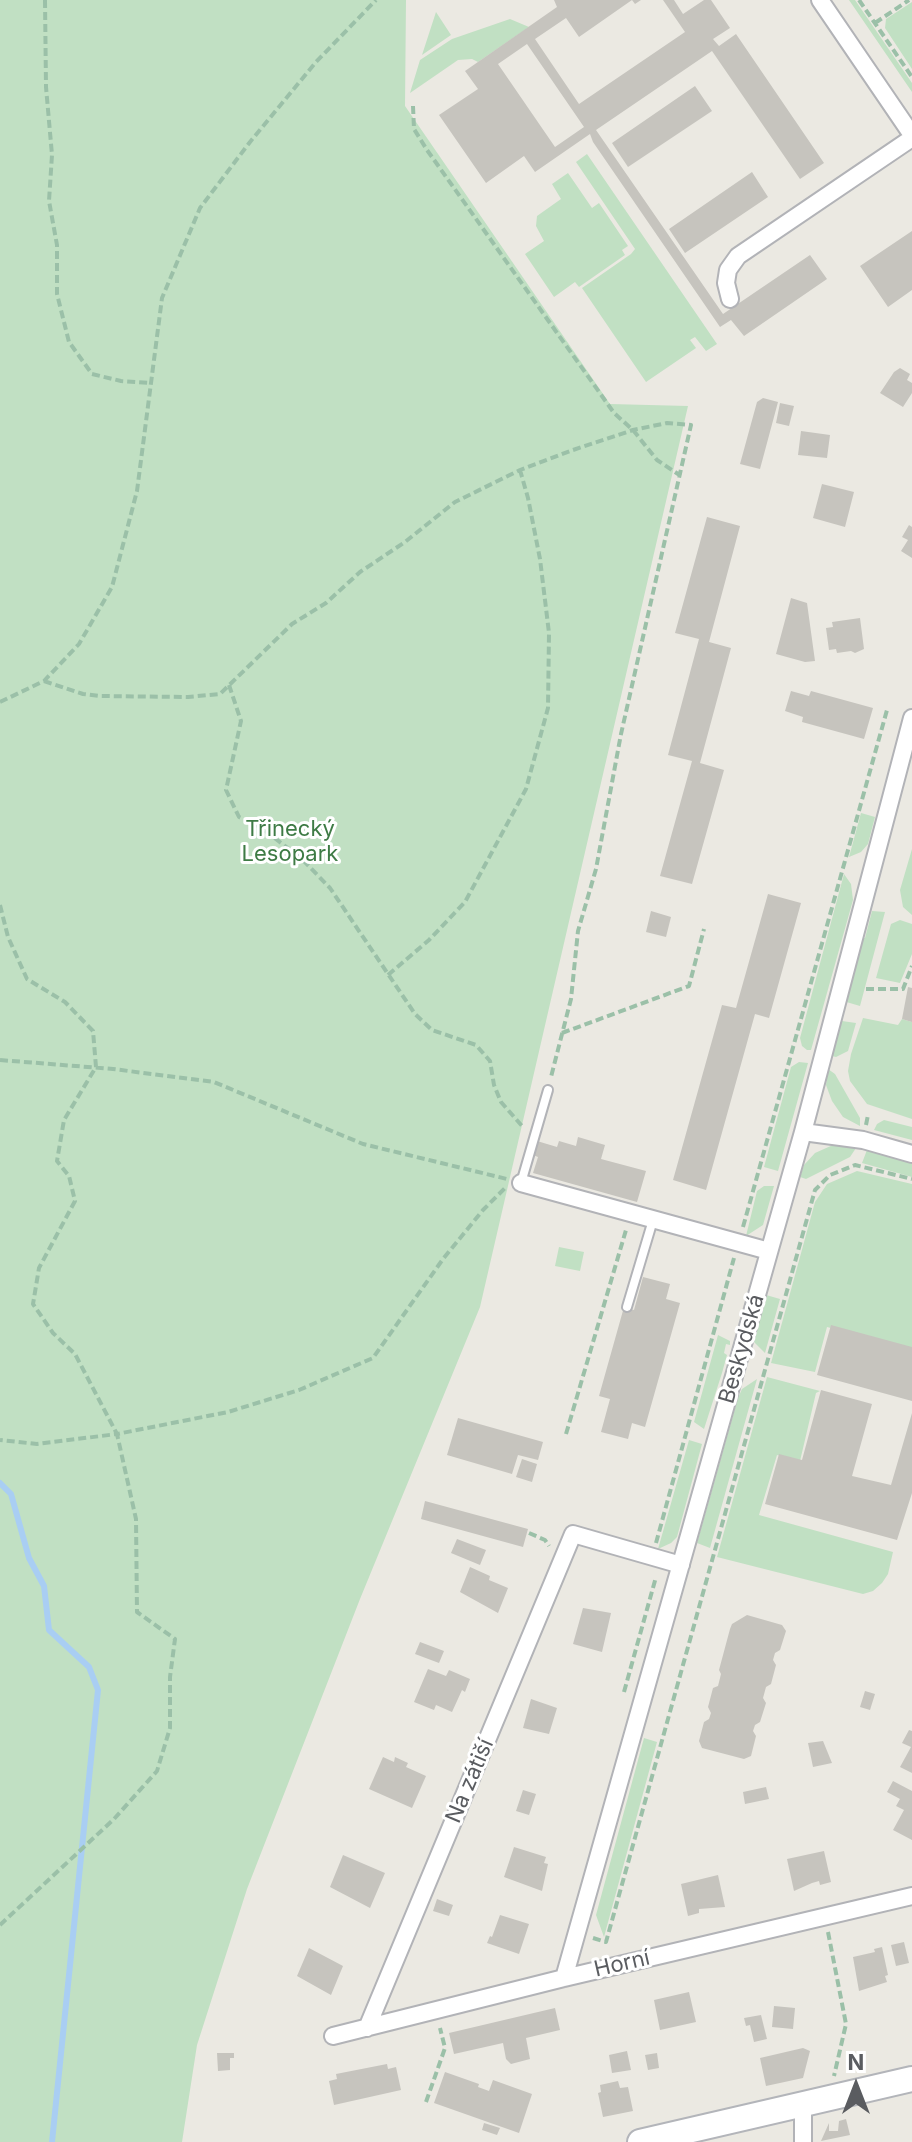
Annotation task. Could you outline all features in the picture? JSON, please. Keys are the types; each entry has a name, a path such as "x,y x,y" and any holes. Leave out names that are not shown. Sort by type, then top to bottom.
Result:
{"main road":[{"path":"640,2142 912,2079"}],"street":[{"path":"730,299 726,283 728,270 738,256 912,136 820,0"},
{"name":"Beskydská","path":"564,1978 803,1132 912,718"},
{"path":"803,1132 863,1140 912,1154"},
{"path":"521,1183 769,1251"},
{"name":"Na zátiší","path":"367,2028 573,1534 652,1557"},
{"path":"652,1557 681,1565"},
{"name":"Horní","path":"333,2036 912,1896"},
{"path":"803,2104 803,2142"}],"lane":[{"path":"521,1183 548,1090"},
{"path":"627,1307 653,1219"}],"path":[{"path":"45,0 46,87 52,155 49,201 57,245 57,294 69,342 92,374 121,381 150,383"},
{"path":"0,702 44,681 79,644 112,587 137,491 162,298 200,208 316,62 376,0"},
{"path":"859,0 912,77"},
{"path":"875,23 909,0"},
{"path":"413,106 414,129 427,150 614,413 633,430 657,460 681,476"},
{"path":"44,681 83,694 212,696 229,685 292,624 326,603 360,572 405,542 455,502 520,470 633,430 667,423 691,425 621,734 596,869 578,931 571,999 548,1090"},
{"path":"388,975 429,940 465,902 526,789 548,708 549,633 540,559 520,470"},
{"path":"229,685 241,721 226,790 239,817 260,827 301,858 330,888 415,1014 432,1030 476,1045 490,1061 501,1102 534,1136"},
{"path":"740,1237 795,1051 887,710"},
{"path":"0,905 8,937 27,979 65,1002 93,1031 96,1067 64,1120 57,1161 69,1176 75,1201 39,1268 33,1304 53,1333 75,1354 117,1434 136,1519 137,1612 175,1639 170,1677 170,1728 157,1771 114,1819 0,1925"},
{"path":"562,1033 689,986 704,929"},
{"path":"866,989 903,989 912,966"},
{"path":"0,1060 96,1067 214,1082 363,1144 512,1180 443,1259 373,1358 299,1390 242,1407 117,1434 37,1444 0,1440"},
{"path":"606,1942 815,1190 830,1175 855,1165 912,1179"},
{"path":"758,1174 766,1177"},
{"path":"566,1434 631,1213"},
{"path":"652,1557 737,1245"},
{"path":"827,1930 846,2024 830,2098"},
{"path":"426,2102 445,2048 436,2010"}],"green space":[{"name":"Třinecký Lesopark","path":"0,0 406,0 405,106 610,404 688,406 480,1307 360,1599 247,1889 197,2045 182,2142 0,2142"},
{"path":"849,0 855,0 912,83 912,92"},
{"path":"912,2 912,69 885,28 886,19"},
{"path":"436,12 451,35 422,55"},
{"path":"510,19 529,27 478,62 458,60 410,93 420,60 452,39"},
{"path":"587,154 717,344 706,351 695,337 690,340 696,348 646,382 582,288 635,249 576,162"},
{"path":"568,173 592,208 599,203 628,246 622,250 625,255 579,287 575,282 554,297 525,254 544,241 536,226 537,216 561,199 552,184"},
{"path":"861,813 875,817 868,844 861,852 849,857"},
{"path":"912,849 912,915 903,907 900,890"},
{"path":"844,874 851,884 853,900 811,1050 807,1050 800,1038"},
{"path":"872,911 885,912 860,1006 843,1001 858,937 865,938"},
{"path":"900,920 912,924 912,954 900,983 876,978 891,924"},
{"path":"863,1018 898,1025 902,1019 912,1022 912,1119 867,1104 850,1081 851,1054"},
{"path":"842,1021 856,1023 848,1051 836,1057 832,1056"},
{"path":"799,1062 808,1063 778,1171 764,1167 791,1067"},
{"path":"828,1069 835,1074 860,1118 860,1126 843,1117 832,1101 826,1085"},
{"path":"884,1120 912,1127 912,1140 874,1130"},
{"path":"833,1145 856,1148 850,1157 806,1179 800,1177 804,1165 815,1153"},
{"path":"867,1150 912,1163 912,1177 862,1163"},
{"path":"857,1171 912,1184 912,1350 827,1327 815,1372 771,1363 815,1202 827,1184"},
{"path":"764,1186 774,1186 763,1225 746,1236 757,1191"},
{"path":"559,1247 584,1252 580,1271 555,1266"},
{"path":"766,1295 780,1299 765,1353 754,1342"},
{"path":"718,1335 730,1341 730,1345 726,1344 724,1353 727,1355 704,1429 694,1422"},
{"path":"767,1377 820,1391 816,1393 800,1461 777,1455 759,1515 893,1552 888,1574 873,1591 863,1594 717,1557"},
{"path":"757,1379 710,1548 697,1543 738,1398 742,1389"},
{"path":"689,1440 702,1444 677,1537 658,1549"},
{"path":"644,1738 657,1742 604,1937 596,1915"}],"building":[{"path":"554,0 632,0 579,37 566,18 535,39 579,104 685,32 663,0 674,0 683,14 704,0 711,0 730,28 713,39 719,46 736,34 824,163 800,179 712,51 596,130 723,314 810,255 827,279 744,336 731,320 720,327 590,134 535,172 524,156 486,183 439,115 478,89 465,71 557,7","holes":["527,44 584,127 555,147 498,64"]},
{"path":"695,86 712,111 628,167 612,143"},
{"path":"752,172 768,197 685,253 669,229"},
{"path":"912,231 912,290 888,307 860,266"},
{"path":"900,368 910,374 907,380 912,383 912,393 903,407 880,393"},
{"path":"763,398 778,402 760,469 740,464 757,402"},
{"path":"780,403 794,406 789,426 776,423"},
{"path":"801,431 830,435 827,458 798,455"},
{"path":"822,484 854,492 845,527 813,518"},
{"path":"707,517 740,526 709,642 731,648 700,763 724,770 692,884 660,876 692,761 668,755 699,639 675,633"},
{"path":"909,525 912,527 912,558 901,551 908,540 902,537"},
{"path":"791,598 807,603 815,661 805,662 776,654"},
{"path":"860,618 864,649 855,653 829,650 826,628 833,627 832,622"},
{"path":"791,691 809,696 811,691 873,708 864,739 802,722 803,717 785,711"},
{"path":"768,894 801,903 769,1018 755,1014 706,1190 673,1180 722,1005 736,1008"},
{"path":"651,911 671,917 666,937 646,932"},
{"path":"908,987 912,988 912,1022 902,1019"},
{"path":"578,1137 605,1145 601,1159 646,1171 637,1202 533,1173 538,1157 533,1155 537,1141 557,1147 559,1141 576,1146"},
{"path":"643,1277 670,1284 666,1299 680,1303 645,1427 632,1423 628,1439 601,1432 610,1399 599,1396 624,1307 634,1310"},
{"path":"831,1325 912,1347 912,1401 817,1375"},
{"path":"821,1390 872,1404 852,1476 891,1485 912,1413 912,1493 897,1540 765,1504 779,1454 802,1460"},
{"path":"458,1418 543,1442 538,1460 518,1455 512,1474 447,1455"},
{"path":"522,1459 537,1464 532,1482 516,1477"},
{"path":"425,1501 528,1529 523,1547 421,1519"},
{"path":"457,1539 486,1550 480,1565 451,1553"},
{"path":"470,1567 508,1588 498,1613 460,1592"},
{"path":"583,1608 611,1613 602,1652 573,1644"},
{"path":"747,1615 782,1625 786,1631 773,1660 776,1665 771,1684 766,1687 763,1698 766,1703 760,1722 753,1731 756,1736 751,1756 744,1759 702,1748 699,1741 704,1722 711,1713 708,1707 713,1688 718,1686 730,1629 732,1624"},
{"path":"420,1642 444,1651 439,1663 415,1654"},
{"path":"428,1669 446,1676 449,1670 470,1679 452,1712 436,1705 434,1710 414,1702"},
{"path":"865,1691 875,1694 870,1710 860,1707"},
{"path":"531,1699 557,1708 549,1734 523,1728"},
{"path":"909,1730 912,1731 912,1773 900,1767 911,1747 902,1743"},
{"path":"823,1741 832,1763 813,1767 808,1743"},
{"path":"383,1757 394,1762 395,1757 408,1763 406,1767 426,1776 412,1808 369,1789"},
{"path":"893,1781 912,1791 912,1840 893,1830 904,1810 896,1806 900,1799 887,1792"},
{"path":"766,1787 769,1799 745,1804 743,1792"},
{"path":"523,1790 536,1794 529,1815 516,1811"},
{"path":"514,1847 546,1857 544,1863 548,1864 542,1891 504,1877"},
{"path":"824,1851 831,1882 820,1885 819,1881 794,1891 787,1859"},
{"path":"343,1855 385,1873 370,1908 330,1887"},
{"path":"718,1875 725,1907 699,1909 699,1913 688,1916 681,1884"},
{"path":"437,1899 453,1905 449,1916 433,1911"},
{"path":"500,1915 529,1924 519,1954 487,1943"},
{"path":"904,1942 909,1963 896,1966 891,1945"},
{"path":"882,1947 887,1982 859,1991 853,1957 875,1952 874,1949"},
{"path":"309,1948 343,1966 331,1995 297,1976"},
{"path":"689,1992 696,2022 660,2030 654,2000"},
{"path":"774,2006 795,2008 793,2029 772,2027"},
{"path":"555,2008 560,2030 526,2038 530,2059 511,2064 506,2059 503,2043 454,2054 449,2033"},
{"path":"761,2015 767,2039 754,2042 750,2025 746,2026 744,2018"},
{"path":"803,2048 810,2051 803,2078 766,2086 760,2058"},
{"path":"627,2051 631,2070 612,2073 609,2055"},
{"path":"217,2053 234,2053 234,2058 230,2058 230,2070 218,2071"},
{"path":"657,2053 659,2068 648,2070 645,2055"},
{"path":"387,2064 388,2069 396,2067 401,2090 334,2105 329,2081 337,2079 336,2074"},
{"path":"445,2072 479,2084 478,2087 489,2091 493,2080 532,2094 519,2133 434,2103"},
{"path":"618,2081 620,2088 628,2087 633,2111 603,2117 598,2093 601,2092 600,2085"},
{"path":"846,2119 850,2135 821,2141 829,2123 829,2131 838,2131 839,2121"},
{"path":"484,2123 500,2128 497,2135 482,2130"}],"waterway":[{"path":"0,1483 11,1494 29,1558 44,1586 49,1630 89,1667 98,1690 52,2142"}]}
